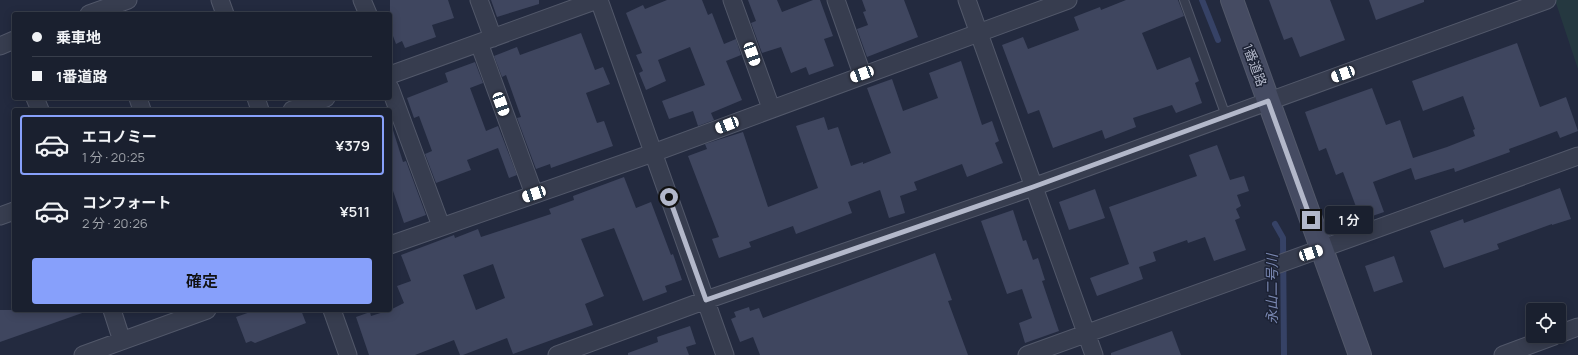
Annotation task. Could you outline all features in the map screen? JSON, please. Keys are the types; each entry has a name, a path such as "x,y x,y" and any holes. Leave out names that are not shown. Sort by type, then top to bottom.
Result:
{"street":[{"path":"106,11 128,0"},
{"path":"220,0 224,12"},
{"path":"362,0 367,12"},
{"path":"479,0 486,40 534,194"},
{"path":"732,0 771,108"},
{"path":"836,0 862,74"},
{"path":"967,0 1094,355"},
{"path":"392,244 440,226 653,153 862,74 1068,0"},
{"name":"1番道路","path":"1232,0 1360,355"},
{"path":"557,355 706,300 1033,187 1268,101 1521,4 1547,0"},
{"path":"392,76 594,1 653,153 725,355"},
{"path":"0,46 12,41"},
{"path":"392,83 440,226"},
{"path":"298,108 320,100"},
{"path":"1027,355 1578,156"},
{"path":"0,216 12,212"},
{"path":"113,312 122,341"},
{"path":"83,355 202,312"},
{"path":"333,312 348,355"},
{"path":"1566,331 1578,327"},
{"path":"1503,355 1535,343"}],"lane":[{"path":"1184,0 1226,116"}],"shaded area":[{"path":"1555,0 1578,0 1578,69"}],"building":[{"path":"390,0 448,0 454,18 432,25 436,37 405,48 402,41 396,44 392,33 392,12 390,12"},
{"path":"491,0 539,0 539,4 497,17"},
{"path":"667,0 702,0 708,15 712,13 724,44 736,39 741,55 726,61 742,100 711,113 714,120 698,126 693,111 669,119 662,101 705,85 690,47 658,60 666,81 646,90 639,73 643,71 636,55 642,53 626,13 643,5 645,9"},
{"path":"748,0 777,0 782,12 813,0 820,0 833,36 824,39 834,66 809,75 806,67 791,73 781,47 762,53 751,23 756,21"},
{"path":"862,0 904,0 918,37 867,57 857,29 868,25 863,12 866,11"},
{"path":"1126,0 1178,0 1184,16 1142,33 1157,70 1190,57 1199,81 1195,83 1202,103 1176,113 1172,105 1133,118 1136,127 1105,139 1102,130 1053,148 1039,110 1028,114 1002,45 1023,37 1028,49 1079,30 1074,17 1100,7 1101,10"},
{"path":"1269,0 1330,0 1345,40 1300,57 1292,37 1284,40"},
{"path":"1369,0 1424,0 1424,2 1376,20"},
{"path":"581,33 595,70 603,67 610,84 586,93 597,123 604,121 613,146 551,168 550,164 536,169 517,118 521,117 506,75 502,77 494,56 517,47 520,55"},
{"path":"1517,43 1540,107 1566,97 1578,131 1560,138 1557,131 1509,149 1510,152 1455,172 1454,168 1415,180 1411,168 1373,182 1384,212 1361,220 1343,172 1336,175 1326,148 1319,151 1305,112 1372,88 1386,125 1400,120 1413,158 1447,147 1475,136 1473,130 1475,129 1463,96 1423,111 1412,81"},
{"path":"961,61 982,125 992,121 999,141 995,143 1003,163 967,177 962,164 914,182 917,190 900,196 905,213 889,218 880,190 848,202 852,213 796,234 793,226 749,242 751,247 719,258 712,239 719,237 688,156 707,149 705,144 743,132 768,207 818,188 796,126 824,117 828,130 838,127 851,166 863,162 863,164 891,153 867,88 892,79 903,111 938,98 929,73"},
{"path":"475,62 483,83 470,88 486,131 498,126 517,175 509,178 498,148 467,160 471,170 436,183 425,154 432,151 419,116 414,118 407,98 448,82 445,73"},
{"path":"392,130 403,162 406,161 426,215 404,223 392,188"},
{"path":"1217,145 1230,180 1244,176 1249,191 1237,195 1241,206 1236,209 1240,218 1235,220 1246,250 1214,261 1205,237 1188,243 1187,240 1153,252 1156,261 1139,267 1143,279 1097,296 1090,278 1129,264 1109,207 1197,176 1189,155"},
{"path":"624,177 636,208 651,202 671,255 673,254 682,280 665,286 667,292 643,301 614,228 581,239 604,296 585,304 593,325 513,354 507,338 463,355 460,355 454,340 415,355 369,355 356,317 370,312 371,316 384,312 392,312 392,309 404,303 397,286 411,281 401,255 454,235 455,238 478,229 481,237 551,214 549,209 574,200 573,196","holes":["493,264 505,298 476,310 463,275"]},
{"path":"1560,188 1571,219 1552,224 1497,244 1499,249 1444,268 1430,231 1463,219 1464,223"},
{"path":"1095,189 1105,218 1069,230 1059,202"},
{"path":"1013,210 1023,241 1026,240 1033,260 1038,258 1045,280 1042,281 1059,331 1025,343 1019,323 1032,318 1022,289 1007,294 981,221"},
{"path":"935,253 952,300 948,301 968,355 760,355 753,337 740,342 731,319 736,317 734,312 749,307 750,311 759,308 763,318"},
{"path":"1394,256 1403,282 1374,292 1365,266"},
{"path":"0,310 12,310 12,312 85,312 0,342"},
{"path":"250,312 302,312 306,323 255,343 251,341 246,343 236,317"},
{"path":"690,326 696,344 686,347 689,355 628,355 628,353 658,342 657,337"},
{"path":"1172,331 1181,355 1111,355 1111,353"}],"waterway":[{"name":"永山二号川","path":"1202,0 1218,40"},
{"name":"永山二号川","path":"1275,224 1283,238 1284,355"}],"route":[{"path":"669,197 706,300 1033,187 1268,101 1311,220"}]}
